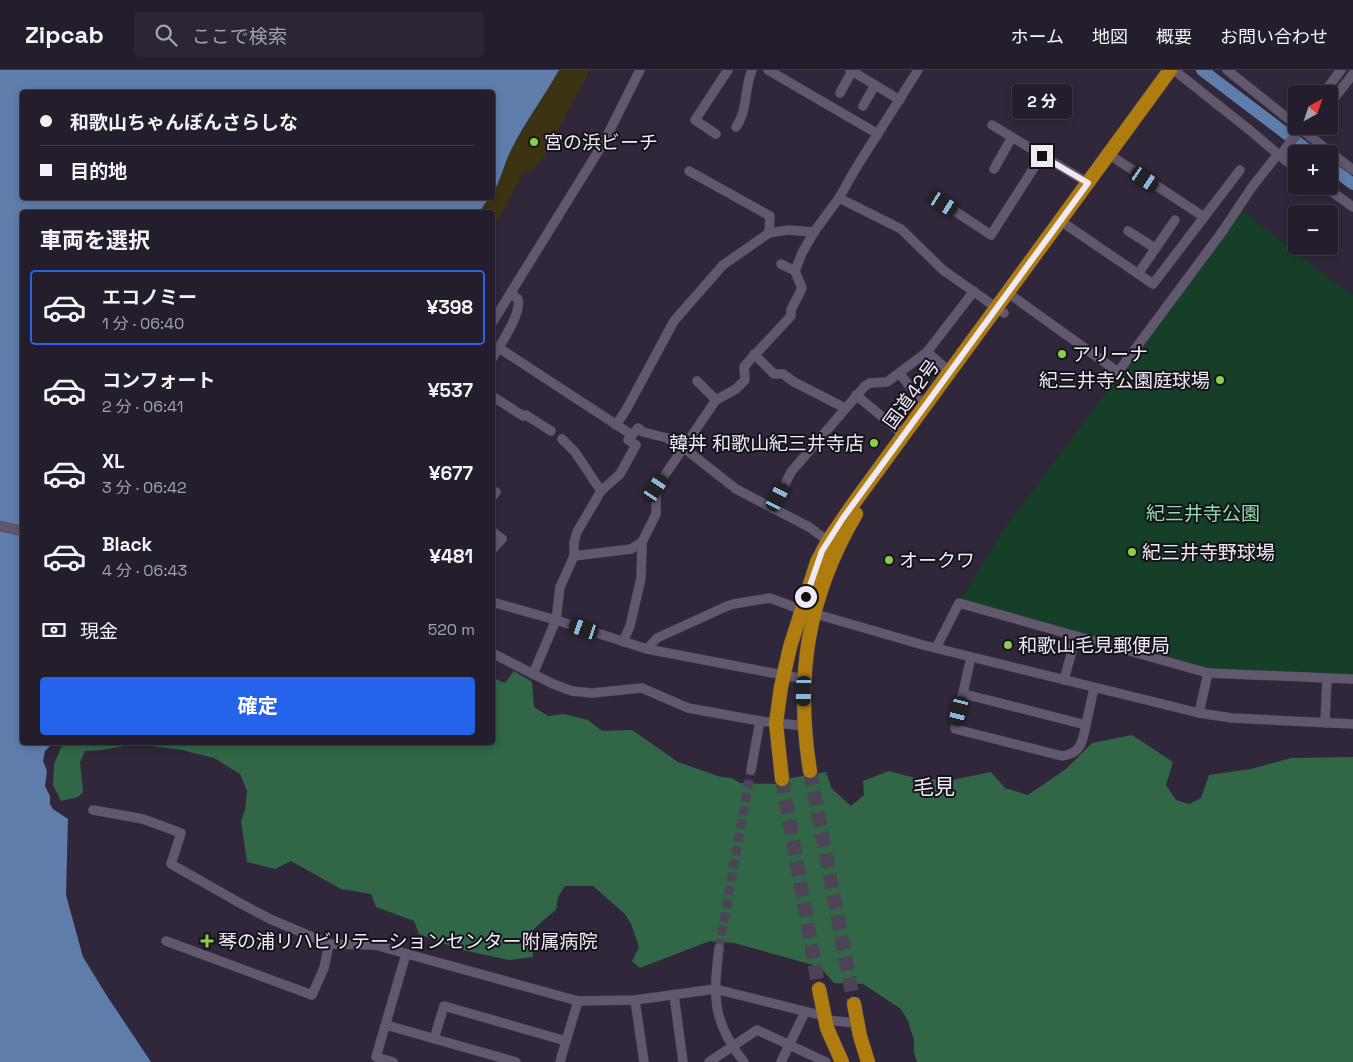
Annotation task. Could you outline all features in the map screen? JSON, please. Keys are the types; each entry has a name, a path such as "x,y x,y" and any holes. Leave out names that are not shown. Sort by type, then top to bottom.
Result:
{"highway":[{"name":"国道42号","path":"810,772 804,726 804,679 808,611 817,562 828,540 950,372 1068,226 1177,71"},
{"name":"国道42号","path":"1012,295 1088,183 1177,71"},
{"name":"国道42号","path":"782,779 776,723 784,675 808,611 858,510 1000,310"},
{"path":"819,989 824,1018 842,1062"},
{"path":"854,1004 857,1023 868,1062"}],"street":[{"path":"495,318 604,142 640,70"},
{"path":"716,134 695,120 728,70"},
{"path":"736,127 745,108 749,78 752,70"},
{"path":"768,70 878,134"},
{"path":"795,271 802,253 814,232 839,198 918,70"},
{"path":"1227,70 1288,118"},
{"path":"1329,85 1340,70"},
{"path":"840,93 851,71 900,100"},
{"path":"1177,71 1288,161"},
{"path":"1338,93 1353,74"},
{"path":"863,106 875,85"},
{"path":"992,125 1088,183"},
{"path":"1012,295 1118,372 1222,232 1252,188 1296,135"},
{"path":"1310,135 1353,170"},
{"path":"994,169 1012,138"},
{"path":"944,204 991,235 1042,156"},
{"path":"1116,159 1204,217"},
{"path":"689,170 770,216 769,233"},
{"path":"1068,226 1153,284 1240,170"},
{"path":"1336,195 1353,207"},
{"path":"839,198 901,229 943,270 1000,310"},
{"path":"1138,274 1176,220"},
{"path":"616,425 674,321 723,265 769,233 788,230 814,232"},
{"path":"1128,231 1155,248"},
{"path":"624,642 630,626 640,578 642,542 656,514 656,488 716,400 736,389 745,380 744,367 791,316 791,310 802,288 795,271 781,264"},
{"path":"773,509 791,472 856,395 870,383 887,382 927,352 974,291"},
{"path":"495,354 518,308 518,300 511,293"},
{"path":"499,348 632,435"},
{"path":"927,352 950,372"},
{"path":"754,354 774,374 783,374 794,382 845,408"},
{"path":"900,374 918,397"},
{"path":"697,381 716,400"},
{"path":"856,395 904,435"},
{"path":"495,398 551,431"},
{"path":"533,674 556,620 560,587 574,556 574,543 577,532 601,491 620,474 627,463 636,445 628,440 638,428 644,432 667,438 684,448 736,489 809,527 828,540"},
{"path":"562,439 575,452 601,491"},
{"path":"0,526 20,531"},
{"path":"495,533 502,538 495,546"},
{"path":"574,556 631,549 642,542"},
{"path":"647,649 657,638 733,604 767,598 936,648 1199,713 1232,718 1353,724"},
{"path":"495,603 647,649 804,679"},
{"path":"936,648 959,603 1208,673 1353,679"},
{"path":"1064,680 1076,636"},
{"path":"495,655 553,684 572,691 592,693 642,688 688,708 760,721 804,726"},
{"path":"971,657 955,729 1062,756 1072,754 1081,746 1094,688"},
{"path":"1199,713 1208,673"},
{"path":"1325,722 1327,678"},
{"path":"964,694 1086,725"},
{"path":"751,770 760,721"},
{"path":"93,810 144,819 181,833 171,864 270,919 329,944 375,946 578,1001 635,1000 674,995 714,986 824,1018 857,1023"},
{"path":"166,941 312,995 324,968 329,944"},
{"path":"719,948 714,986 720,1020 723,1032 744,1062"},
{"path":"393,1062 376,1057 406,954"},
{"path":"674,995 683,1062"},
{"path":"635,1000 644,1062"},
{"path":"560,1062 578,1001"},
{"path":"434,1039 444,1006 566,1041"},
{"path":"781,1062 805,1012"},
{"path":"386,1025 516,1062"},
{"path":"709,1062 757,1030 826,1062"}],"green space":[{"name":"紀三井寺公園","path":"1242,210 1288,246 1288,255 1299,255 1353,295 1353,676 1219,671 1201,668 961,599 1005,528"},
{"path":"514,671 532,682 534,707 548,716 564,714 588,720 602,731 632,730 678,762 721,777 732,778 740,783 777,784 791,778 826,772 832,789 851,806 864,795 863,781 889,771 915,778 952,780 991,772 1005,788 1028,795 1066,769 1092,743 1132,735 1173,762 1166,785 1176,800 1189,804 1201,798 1209,775 1251,769 1291,758 1353,757 1353,1062 917,1062 914,1052 914,1040 908,1021 901,1009 863,984 834,983 820,967 734,943 710,941 640,968 632,961 639,947 631,924 625,914 593,886 565,886 558,897 556,910 532,931 533,957 509,960 458,949 419,934 414,921 376,907 371,894 341,889 291,861 275,869 247,862 241,821 245,810 247,791 240,774 214,758 182,750 144,745 495,745 495,679 505,683"},
{"path":"62,745 130,745 85,751 80,762 83,792 78,797 61,801 53,785 54,764"}],"sand":[{"name":"宮の浜ビーチ","path":"559,70 590,70 543,159 532,170 523,174 495,225 495,210 480,210 488,200 495,200 495,190 510,152"}],"water":[{"path":"0,70 559,70 516,140 495,189 495,90 20,90 20,200 488,200 480,210 20,210 20,745 51,745 45,751 43,761 47,771 45,786 53,809 68,819 66,895 83,957 151,1062 0,1062"}],"waterway":[{"path":"1202,70 1301,145"},
{"path":"1338,173 1353,184"}],"tunnel":[{"path":"719,948 751,770"},
{"path":"810,771 854,1004"},
{"path":"782,779 819,989"}],"place":[{"name":"宮の浜ビーチ","path":"534,142"},
{"name":"アリーナ","path":"1062,354"},
{"name":"紀三井寺公園庭球場","path":"1220,380"},
{"name":"韓丼 和歌山紀三井寺店","path":"874,443"},
{"name":"紀三井寺野球場","path":"1132,552"},
{"name":"オークワ","path":"889,560"},
{"name":"和歌山毛見郵便局","path":"1008,645"},
{"name":"琴の浦リハビリテーションセンター附属病院","path":"207,941"}],"district":[{"name":"毛見","path":"934,787"}],"route":[{"path":"806,597 817,562 828,540 1088,183 1042,156"}]}
